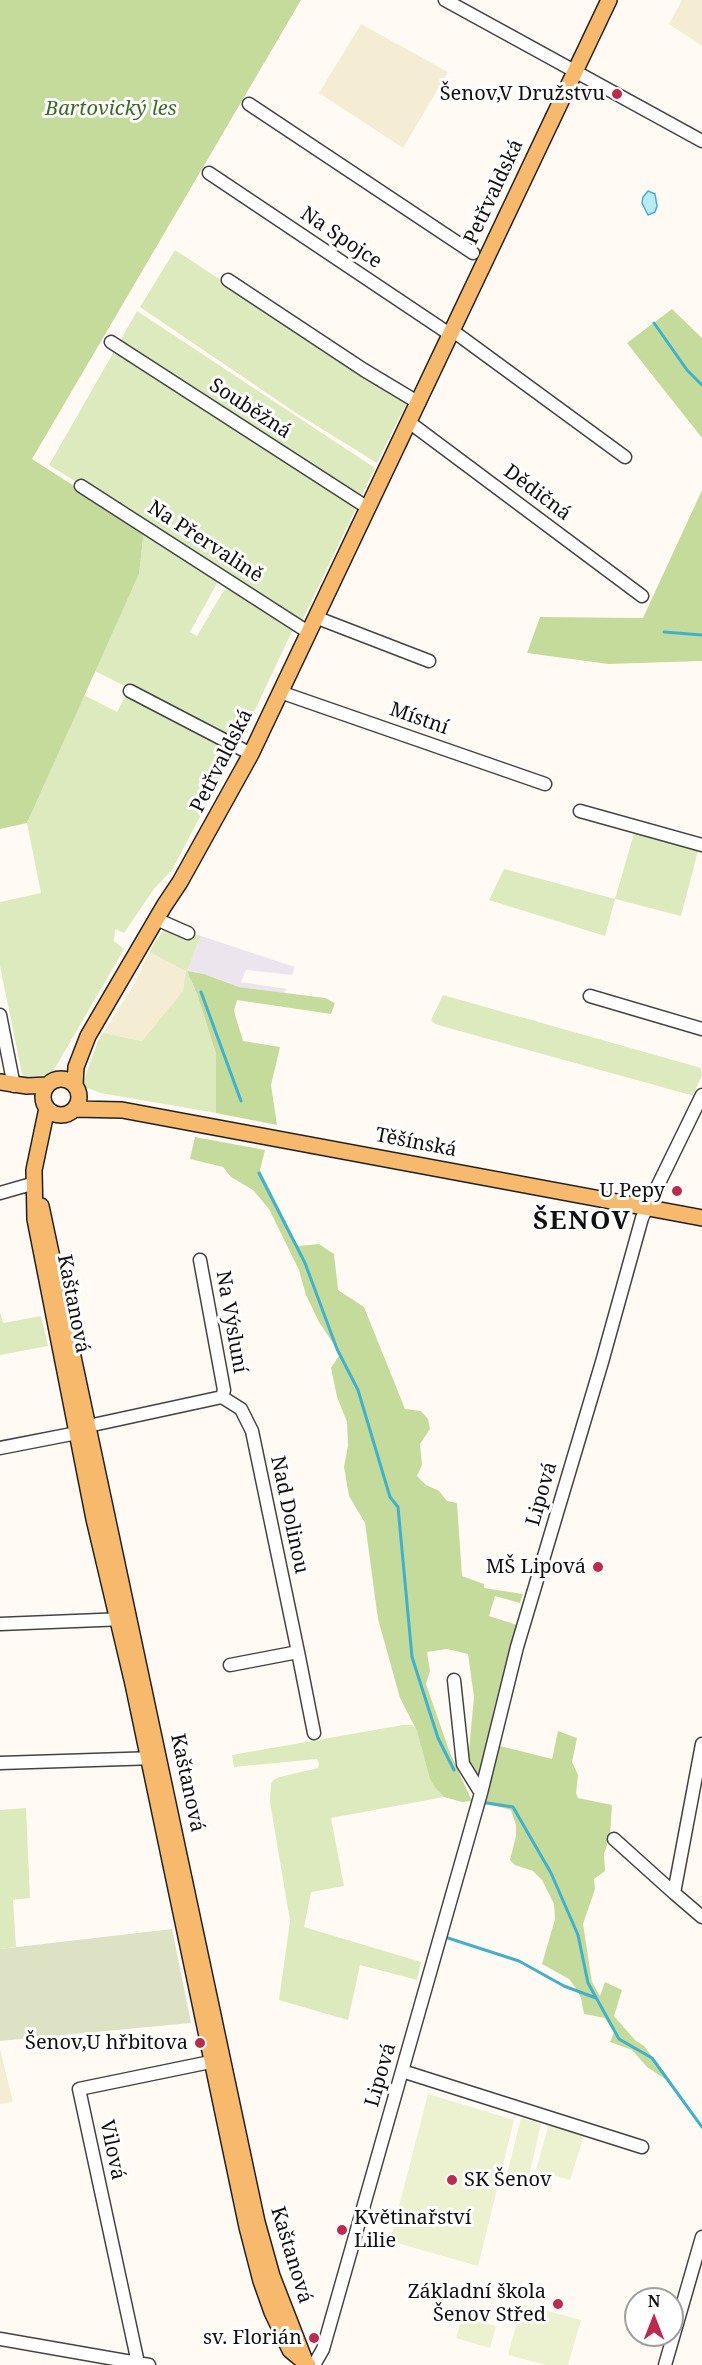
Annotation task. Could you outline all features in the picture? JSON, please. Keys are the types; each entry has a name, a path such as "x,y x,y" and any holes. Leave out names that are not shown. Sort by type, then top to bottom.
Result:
{"main road":[{"name":"Petřvaldská","path":"48,1093 88,1036 185,873 250,754 609,0"},
{"name":"Petřvaldská","path":"77,1089 76,1067 88,1036"},
{"path":"7,1084 48,1093 67,1079 77,1089 79,1102 39,1142"},
{"name":"Těšínská","path":"77,1089 122,1110"},
{"path":"48,1093 54,1114 69,1112"},
{"name":"Kaštanová","path":"48,1093 34,1170 35,1219 83,1430 107,1579 124,1619 217,2060 260,2233 272,2276 309,2364"},
{"name":"Těšínská","path":"69,1112 122,1110 702,1218"}],"street":[{"path":"445,0 702,141"},
{"path":"249,104 473,253"},
{"name":"Na Spojce","path":"209,173 452,333 625,457"},
{"path":"228,280 418,403"},
{"name":"Souběžná","path":"111,342 368,508"},
{"name":"Dědičná","path":"409,422 642,596"},
{"name":"Na Přervalině","path":"81,486 308,632"},
{"path":"315,617 429,661"},
{"path":"130,691 250,754"},
{"name":"Místní","path":"280,692 545,784"},
{"path":"580,811 702,845"},
{"path":"156,919 188,933"},
{"path":"590,996 702,1029"},
{"path":"0,1015 7,1084"},
{"name":"Lipová","path":"309,2364 323,2349 481,1793 517,1647 646,1208 702,1095"},
{"path":"0,1193 35,1183"},
{"name":"Na Výsluní","path":"0,1448 222,1397 224,1390 200,1260"},
{"name":"Nad Dolinou","path":"222,1397 241,1408 252,1431 314,1733"},
{"path":"0,1624 124,1619"},
{"path":"230,1665 298,1652"},
{"path":"454,1680 463,1764 481,1793"},
{"path":"674,1893 702,1744"},
{"path":"0,1763 154,1758"},
{"path":"614,1839 702,1917"},
{"name":"Vilová","path":"144,2364 79,2089 217,2060"},
{"path":"402,2071 642,2148"},
{"path":"665,2365 702,2237"},
{"path":"0,2339 86,2360 144,2364"}],"shaded area":[{"path":"682,0 702,0 702,46 669,24"},
{"path":"361,24 448,72 403,148 319,93"},
{"path":"201,936 295,967 292,975 246,970 241,982 287,989 284,993 239,987 204,974 187,971"},
{"path":"149,952 187,971 183,991 142,1041 103,1033 135,983"},
{"path":"0,2049 13,2102 0,2104"}],"green space":[{"name":"Bartovický les","path":"0,0 301,0 32,459 144,531 139,574 27,823 0,829"},
{"path":"175,250 407,402 377,463 296,413 140,307"},
{"path":"672,309 702,338 702,438 627,343"},
{"path":"137,311 375,468 360,499 120,341"},
{"path":"116,348 357,506 301,623 237,583 125,505 119,503 115,506 49,465"},
{"path":"702,490 702,661 608,664 527,653 540,617 643,618"},
{"path":"144,531 220,578 190,632 197,636 224,590 233,588 294,627 239,744 95,671 139,574"},
{"path":"127,693 236,748 172,870 154,889 124,933 115,929 114,941 124,949 55,1068 48,1075 25,1077 22,1074 0,966 0,902 41,893 27,823 84,695 117,712"},
{"path":"635,830 699,847 681,916 615,899"},
{"path":"504,869 615,899 605,936 489,900"},
{"path":"169,921 182,930 201,936 187,971 197,994 216,1054 216,1113 101,1093 87,1088 83,1083 103,1033 142,1041 183,991 186,971 149,952"},
{"path":"187,971 204,974 239,987 325,998 335,1003 331,1014 237,1000 234,1011 243,1041 280,1047 271,1085 277,1125 216,1113 216,1054 197,994"},
{"path":"443,995 701,1068 702,1075 693,1095 687,1094 435,1024 431,1020"},
{"path":"195,1137 265,1150 260,1170 298,1246 319,1244 334,1254 338,1290 364,1307 405,1409 421,1411 428,1419 430,1429 420,1444 422,1465 417,1476 426,1485 439,1491 447,1501 457,1503 462,1576 484,1584 484,1588 523,1594 520,1603 495,1596 489,1616 517,1625 494,1709 479,1783 468,1761 474,1697 468,1654 447,1649 427,1652 430,1671 426,1684 450,1753 472,1801 462,1802 444,1797 435,1787 430,1779 417,1731 400,1698 378,1619 365,1523 349,1496 344,1467 348,1446 347,1422 337,1397 331,1368 340,1354 319,1322 306,1295 299,1270 269,1209 253,1190 231,1177 223,1167 190,1159"},
{"path":"0,1312 3,1323 41,1316 48,1346 0,1355"},
{"path":"412,1725 417,1730 430,1779 444,1797 331,1818 344,1886 311,1892 304,1927 421,1962 417,1980 360,1965 348,2020 279,2000 290,1921 270,1802 271,1784 273,1780 280,1777 318,1768 319,1763 317,1759 234,1767 232,1755"},
{"path":"558,1731 577,1738 572,1762 578,1775 576,1793 578,1798 612,1805 610,1836 604,1854 605,1871 594,1879 595,1889 583,1924 592,1982 600,1996 605,1982 622,1990 614,2016 635,2040 644,2046 666,2075 665,2079 647,2067 632,2050 610,2042 614,2032 605,2018 584,2014 581,1998 569,1979 542,1964 555,1919 554,1904 542,1880 533,1871 515,1865 510,1860 516,1836 516,1825 511,1810 480,1804 496,1745 552,1759"},
{"path":"26,1808 30,1898 13,1900 16,1947 0,1949 0,1810"},
{"path":"172,1929 191,2023 0,2041 0,1949"},
{"name":"SK Šenov","path":"428,2094 514,2120 478,2266 390,2241"},
{"path":"521,2118 541,2124 527,2184 506,2178"},
{"path":"549,2124 584,2135 570,2180 536,2170"},
{"path":"522,2304 581,2320 568,2365 546,2365 508,2355"},
{"path":"462,2317 496,2326 490,2348 456,2338"}],"water":[{"path":"648,191 655,194 657,206 655,212 648,215 642,203"}],"waterway":[{"path":"654,323 687,370 702,385"},
{"path":"664,632 702,635"},
{"path":"201,992 241,1101"},
{"path":"259,1173 305,1263 337,1349 358,1390 390,1497 398,1507 412,1657 438,1738 454,1770"},
{"path":"487,1803 513,1807 551,1873 578,1935 588,1983 619,2039 652,2058 702,2127"},
{"path":"448,1938 519,1961 564,1986 596,1998"}],"place":[{"name":"Šenov,V Družstvu","path":"617,94"},
{"name":"U Pepy","path":"677,1191"},
{"name":"MŠ Lipová","path":"598,1567"},
{"name":"Šenov,U hřbitova","path":"200,2043"},
{"name":"SK Šenov","path":"452,2180"},
{"name":"Květinařství Lilie","path":"342,2230"},
{"name":"Základní škola Šenov Střed","path":"558,2304"},
{"name":"sv. Florián","path":"314,2338"}],"district":[{"name":"ŠENOV","path":"582,1222"}]}
